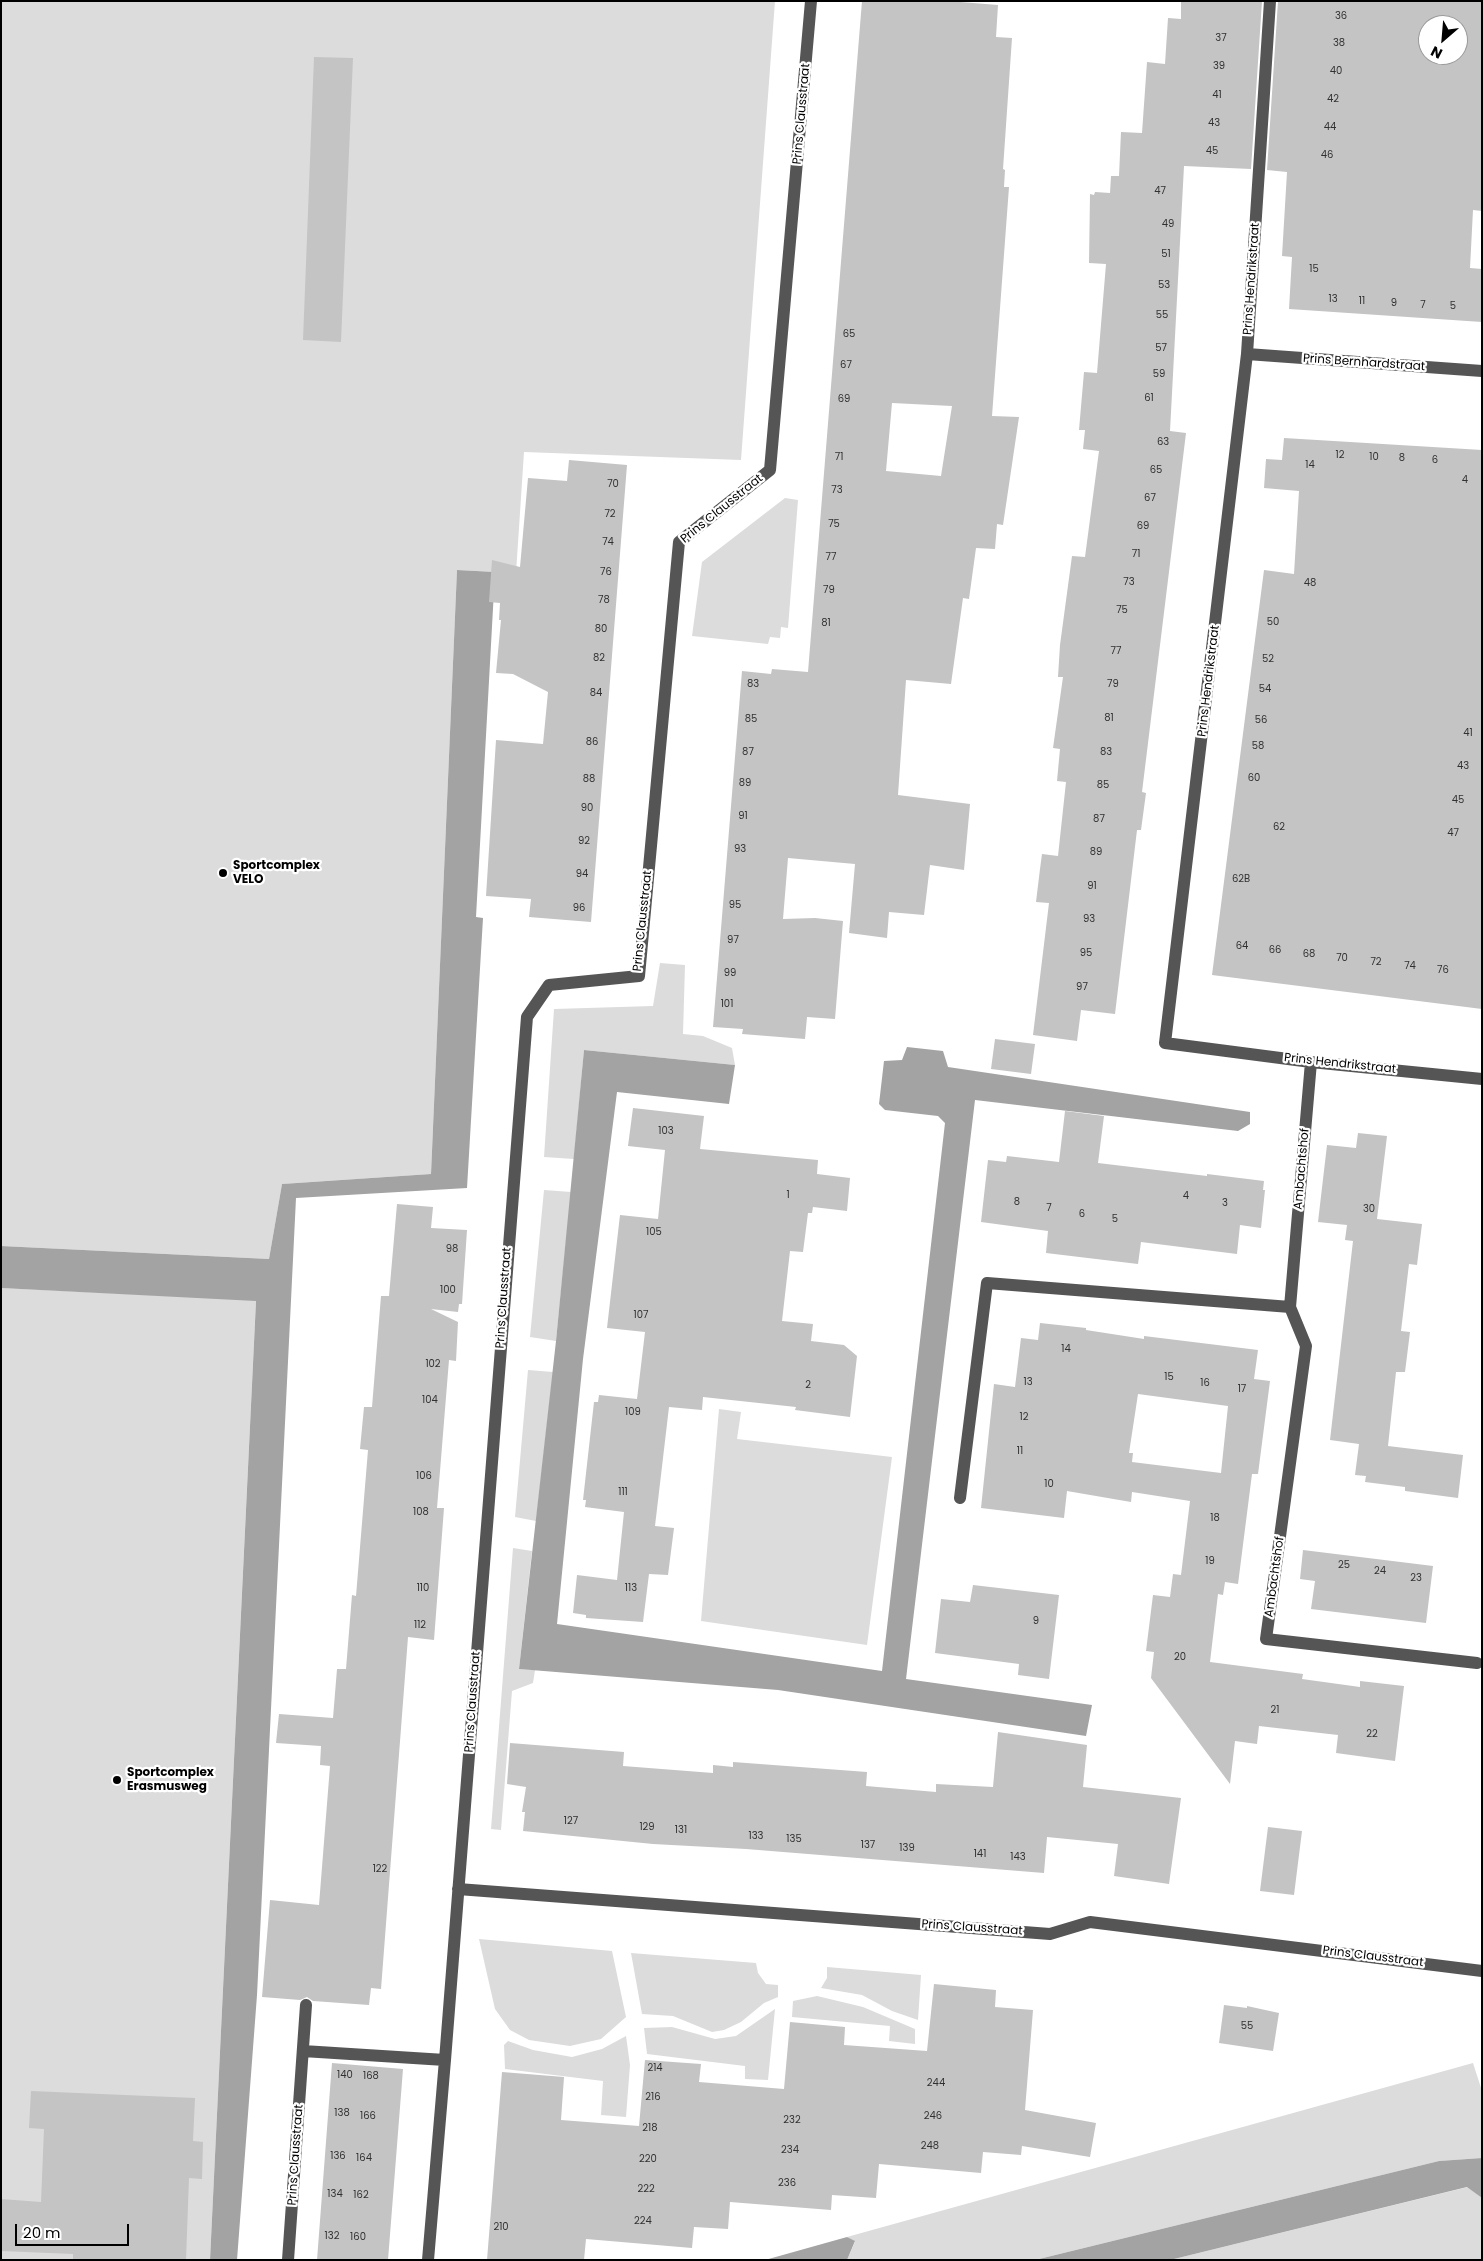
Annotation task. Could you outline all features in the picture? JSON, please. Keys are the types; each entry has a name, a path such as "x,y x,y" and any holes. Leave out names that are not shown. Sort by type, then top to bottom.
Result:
{"street":[{"name":"Prins Clausstraat","path":"428,2260 527,1017 549,985 639,976 679,542 770,470 811,1"},
{"name":"Prins Hendrikstraat","path":"1270,1 1247,354 1165,1043 1311,1062 1482,1079"},
{"name":"Prins Bernhardstraat","path":"1247,354 1482,372"},
{"name":"Ambachtshof","path":"1311,1062 1290,1307 1306,1346 1266,1639 1477,1663"},
{"path":"960,1498 987,1283 1290,1307"},
{"name":"Prins Clausstraat","path":"458,1889 1050,1934 1090,1922 1482,1971"},
{"name":"Prins Clausstraat","path":"288,2260 306,2006"},
{"path":"303,2051 445,2060"}],"shaded area":[{"name":"Sportcomplex VELO","path":"1,1 775,1 741,460 524,452 516,573 457,570 431,1174 282,1184 269,1259 1,1246"},
{"path":"785,498 798,500 788,628 781,627 780,638 770,637 768,644 692,636 702,562"},
{"path":"457,570 495,572 476,917 483,918 467,1188 296,1198 257,1995 237,2260 210,2260 256,1301 1,1288 1,1246 269,1259 282,1184 431,1174"},
{"path":"660,963 685,965 683,1034 703,1036 732,1048 735,1065 584,1050 574,1159 544,1157 554,1009 653,1006"},
{"path":"907,1047 943,1051 948,1067 1250,1112 1250,1124 1238,1131 975,1100 906,1679 1092,1705 1086,1736 778,1690 519,1669 556,1341 584,1050 735,1065 729,1104 617,1092 583,1359 557,1624 882,1671 945,1123 938,1116 885,1110 879,1104 884,1061 902,1060"},
{"path":"544,1190 571,1192 556,1341 530,1337"},
{"name":"Sportcomplex Erasmusweg","path":"1,1288 256,1300 210,2260 1,2260"},
{"path":"528,1370 553,1372 536,1521 515,1517"},
{"path":"719,1409 741,1412 737,1439 892,1457 867,1645 701,1621"},
{"path":"513,1548 532,1551 519,1669 535,1670 533,1683 512,1691 501,1830 491,1829"},
{"path":"479,1939 612,1951 626,2017 601,2039 570,2046 529,2040 510,2030 495,2009"},
{"path":"631,1953 756,1963 758,1973 766,1984 778,1985 778,1997 764,2003 741,2022 724,2030 712,2032 673,2016 642,2014"},
{"path":"827,1967 921,1975 918,2020 892,2011 862,1995 821,1988 827,1978"},
{"path":"817,1996 863,2007 915,2029 915,2044 889,2041 890,2026 792,2017 793,2001"},
{"path":"775,2009 768,2080 745,2079 745,2066 647,2054 644,2028 672,2027 715,2039 736,2036"},
{"path":"626,2036 630,2065 626,2117 601,2115 603,2081 505,2069 504,2045 508,2041 533,2050 572,2057 602,2049"},
{"path":"1473,2063 1482,2091 1482,2158 1439,2161 1035,2260 847,2260 855,2242 847,2237"},
{"path":"1482,2158 1482,2198 1467,2187 1170,2260 1035,2260 1439,2161"},
{"path":"1468,2187 1482,2198 1482,2260 1170,2260"},
{"path":"847,2237 855,2241 847,2260 765,2260"}],"building":[{"path":"862,1 948,1 998,5 996,37 1012,38 1003,169 1005,170 1004,187 1009,187 992,416 1019,417 1003,525 997,524 995,549 976,548 969,599 963,598 951,684 906,680 898,795 970,804 964,870 930,865 924,915 889,912 887,938 849,933 855,864 788,858 783,919 815,918 843,921 835,1019 807,1017 805,1039 742,1034 743,1029 713,1027 742,671 771,674 772,669 808,672","holes":["892,403 952,406 941,476 886,471"]},
{"path":"1181,1 1262,1 1251,169 1184,166 1170,431 1186,433 1142,792 1146,793 1141,830 1137,830 1115,1014 1081,1010 1077,1041 1033,1035 1049,903 1036,902 1040,869 1042,854 1058,856 1066,782 1057,781 1060,749 1053,748 1063,677 1058,677 1060,645 1072,556 1085,557 1099,451 1083,449 1085,430 1079,430 1084,372 1097,373 1106,264 1089,263 1090,194 1094,195 1095,192 1110,193 1111,176 1119,176 1121,132 1142,133 1147,62 1165,64 1168,18 1181,19"},
{"path":"1278,1 1482,1 1482,211 1473,210 1470,268 1482,269 1482,322 1289,309 1292,257 1282,256 1287,172 1267,170"},
{"path":"314,57 353,58 341,342 303,340"},
{"path":"1284,438 1482,450 1482,1009 1212,975 1264,570 1294,574 1299,491 1264,488 1266,459 1282,460"},
{"path":"569,460 627,465 591,922 529,917 531,899 486,896 496,740 543,744 548,692 513,674 496,673 501,620 499,620 500,603 489,602 492,560 520,567 528,478 567,481"},
{"path":"995,1039 1035,1044 1031,1074 991,1069"},
{"path":"633,1108 704,1116 700,1149 818,1160 817,1174 850,1178 847,1211 813,1207 812,1213 808,1213 803,1252 790,1251 782,1321 813,1324 811,1341 844,1345 857,1356 850,1417 795,1410 796,1407 703,1397 702,1410 669,1407 655,1526 674,1528 668,1575 649,1574 643,1622 586,1618 586,1615 573,1613 577,1575 617,1580 624,1512 585,1507 586,1500 583,1500 594,1402 598,1402 599,1395 637,1399 645,1332 607,1328 620,1215 658,1219 665,1150 628,1146"},
{"path":"1065,1111 1104,1116 1098,1163 1264,1181 1263,1190 1265,1190 1261,1228 1240,1225 1237,1254 1141,1242 1138,1264 1046,1253 1048,1231 981,1222 988,1160 1006,1162 1007,1156 1059,1162"},
{"path":"1358,1133 1387,1136 1377,1219 1422,1224 1417,1265 1409,1264 1401,1331 1410,1332 1405,1372 1396,1372 1388,1446 1463,1455 1458,1498 1405,1491 1405,1487 1365,1482 1366,1476 1355,1475 1359,1444 1330,1440 1353,1241 1345,1240 1347,1225 1318,1222 1327,1145 1356,1148"},
{"path":"397,1204 433,1207 431,1228 467,1230 462,1304 459,1304 458,1312 431,1309 458,1322 456,1361 449,1360 437,1508 444,1508 434,1640 408,1637 381,1989 371,1988 369,2005 313,2001 307,1997 300,2000 262,1997 270,1900 319,1905 330,1766 320,1765 321,1746 276,1743 279,1714 333,1718 337,1669 346,1669 352,1595 356,1596 368,1450 360,1449 364,1407 372,1407 381,1296 389,1296"},
{"path":"1040,1323 1086,1328 1086,1330 1144,1339 1144,1336 1258,1350 1254,1379 1270,1381 1258,1474 1252,1474 1238,1584 1225,1582 1223,1595 1218,1594 1210,1662 1303,1674 1302,1679 1360,1687 1360,1681 1404,1686 1395,1761 1336,1753 1338,1735 1259,1726 1257,1744 1235,1741 1230,1784 1151,1678 1154,1652 1146,1651 1153,1595 1170,1597 1173,1574 1181,1575 1190,1501 1132,1492 1131,1502 1067,1491 1064,1518 981,1508 994,1384 1015,1387 1021,1338 1038,1340","holes":["1138,1394 1228,1406 1221,1473 1132,1462 1133,1453 1129,1453"]},
{"path":"1303,1550 1433,1566 1426,1623 1311,1609 1315,1581 1300,1579"},
{"path":"973,1585 1059,1595 1049,1679 1018,1675 1019,1664 935,1653 941,1599 970,1602"},
{"path":"998,1732 1087,1745 1083,1787 1181,1798 1169,1884 1114,1876 1118,1844 1047,1837 1044,1873 746,1849 653,1844 523,1831 525,1812 522,1812 526,1787 507,1784 510,1743 624,1752 623,1766 713,1773 713,1765 733,1767 733,1762 867,1772 866,1786 936,1792 936,1784 993,1787"},
{"path":"1268,1827 1302,1831 1294,1895 1260,1891"},
{"path":"934,1984 996,1990 995,2007 1033,2010 1025,2110 1096,2123 1090,2157 1022,2146 1021,2155 983,2152 981,2173 879,2164 876,2198 832,2195 831,2210 730,2202 728,2229 694,2227 692,2248 586,2239 584,2260 487,2260 502,2072 564,2077 561,2120 639,2126 645,2060 701,2064 699,2082 784,2089 790,2022 845,2027 844,2045 927,2051"},
{"path":"1224,2005 1247,2008 1247,2006 1279,2013 1273,2051 1219,2043"},
{"path":"332,2063 403,2069 388,2260 317,2260"},
{"path":"31,2091 195,2098 193,2141 203,2142 202,2179 189,2178 186,2260 73,2260 73,2254 1,2251 1,2199 41,2202 44,2129 29,2128"}],"place":[{"name":"Sportcomplex VELO","path":"223,873"},
{"name":"Sportcomplex Erasmusweg","path":"117,1780"}]}
